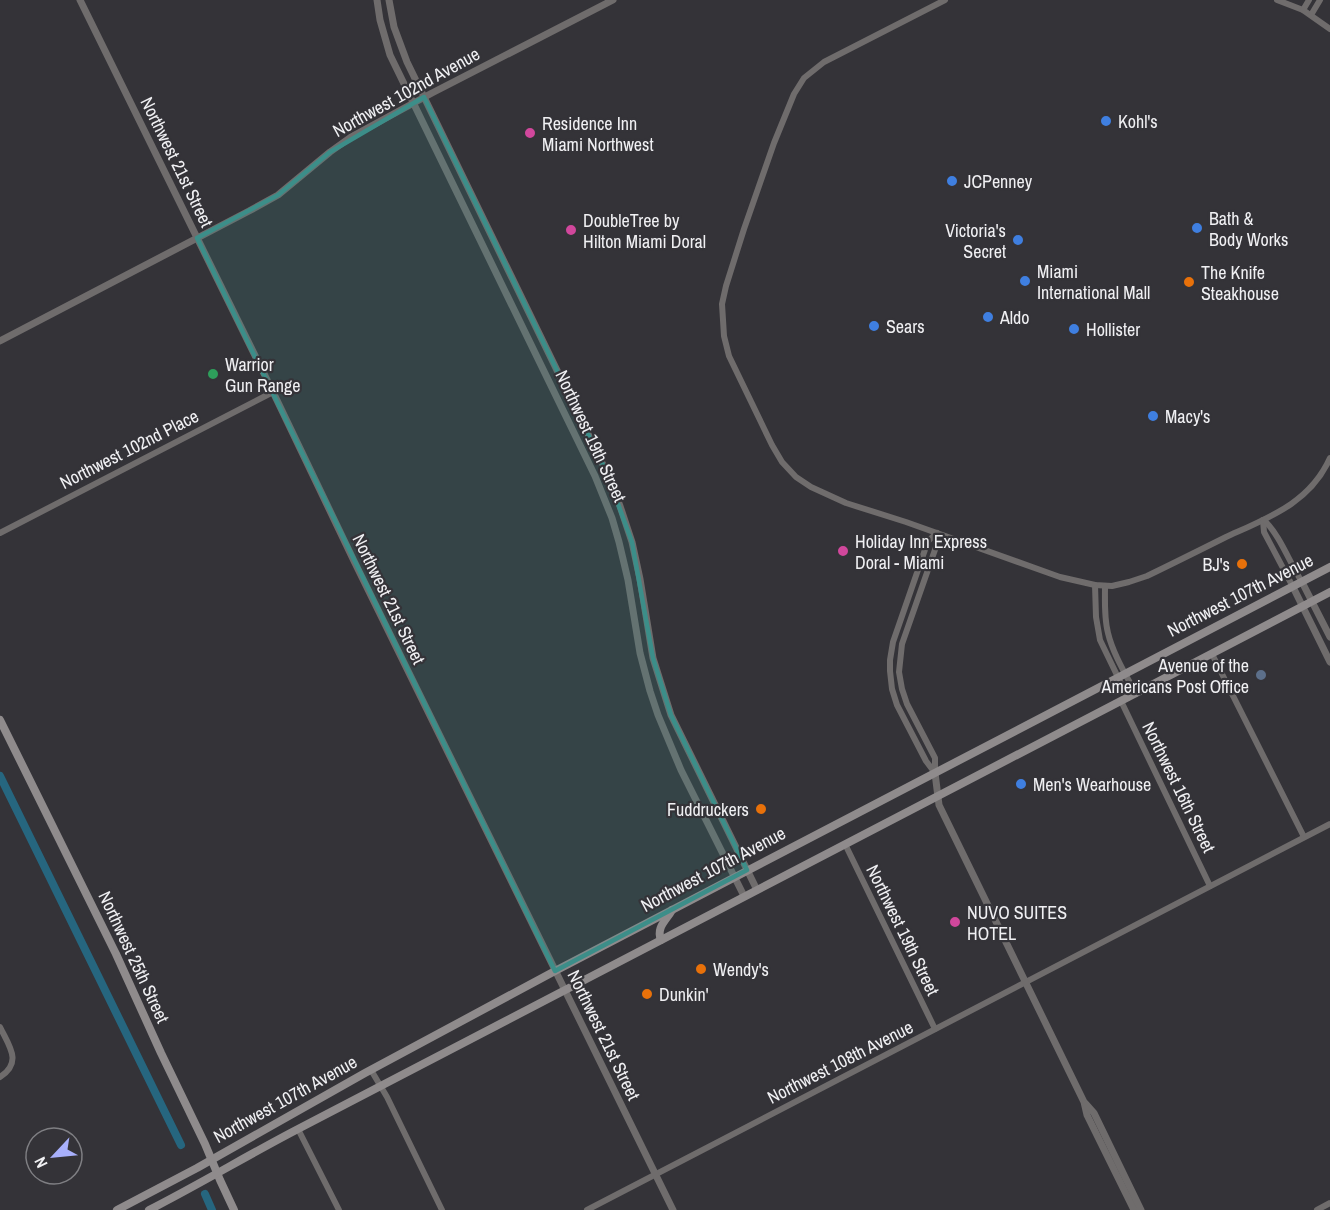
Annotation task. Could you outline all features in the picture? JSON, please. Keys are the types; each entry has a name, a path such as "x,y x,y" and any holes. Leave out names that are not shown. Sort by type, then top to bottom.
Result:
{"main road":[{"name":"Northwest 107th Avenue","path":"117,1210 555,971 1330,567"},
{"name":"Northwest 107th Avenue","path":"150,1210 380,1086 1330,592"},
{"name":"Northwest 25th Street","path":"0,720 116,954 234,1210"},
{"path":"661,940 660,928 672,910"}],"street":[{"name":"Northwest 21st Street","path":"81,0 673,1210"},
{"name":"Northwest 19th Street","path":"377,0 390,56 595,476 609,510 628,580 640,653 655,707 681,770 744,896"},
{"name":"Northwest 19th Street","path":"389,0 397,39 606,471 632,542 653,658 671,715 757,890"},
{"name":"Northwest 102nd Avenue","path":"0,341 278,195 351,137 613,0"},
{"path":"945,0 824,62 804,78 794,94 774,143 744,229 722,304 724,336 729,356 782,462 796,477 811,487 846,503 1060,577 1095,585 1116,586 1139,579 1288,507 1319,478 1330,458"},
{"path":"1277,0 1303,10 1330,29"},
{"path":"1303,10 1309,0"},
{"path":"1311,15 1320,0"},
{"name":"Northwest 102nd Place","path":"0,533 273,392"},
{"path":"1263,520 1272,528 1330,637"},
{"path":"1263,520 1264,532 1330,662"},
{"path":"937,533 928,541 891,650 891,684 897,705 926,761 935,773 937,796 941,808 1134,1210"},
{"name":"Northwest 16th Street","path":"1095,585 1097,629 1103,648 1122,675"},
{"name":"Northwest 16th Street","path":"1106,586 1105,616 1108,633 1128,697 1210,886"},
{"path":"1212,654 1304,837"},
{"name":"Northwest 108th Avenue","path":"587,1210 1330,824"},
{"name":"Northwest 19th Street","path":"845,844 935,1029"},
{"path":"0,1028 12,1051 12,1063 9,1070 0,1077"},
{"path":"371,1070 442,1210"},
{"path":"1084,1102 1094,1113 1141,1210"},
{"path":"298,1129 339,1210"},
{"path":"1317,1210 1330,1203"}],"highlighted area":[{"path":"424,97 606,471 632,542 653,658 671,715 747,870 555,971 197,238 278,195 330,152"}],"waterway":[{"path":"0,776 181,1145"},
{"path":"205,1194 212,1210"}],"place":[{"name":"Kohl's","path":"1106,121"},
{"name":"Residence Inn Miami Northwest","path":"530,133"},
{"name":"JCPenney","path":"952,181"},
{"name":"Bath & Body Works","path":"1197,228"},
{"name":"DoubleTree by Hilton Miami Doral","path":"571,230"},
{"name":"Victoria's Secret","path":"1018,240"},
{"name":"Miami International Mall","path":"1025,281"},
{"name":"The Knife Steakhouse","path":"1189,282"},
{"name":"Aldo","path":"988,317"},
{"name":"Sears","path":"874,326"},
{"name":"Hollister","path":"1074,329"},
{"name":"Warrior Gun Range","path":"213,374"},
{"name":"Macy's","path":"1153,416"},
{"name":"Holiday Inn Express Doral - Miami","path":"843,551"},
{"name":"BJ's","path":"1242,564"},
{"name":"Avenue of the Americans Post Office","path":"1261,675"},
{"name":"Men's Wearhouse","path":"1021,784"},
{"name":"Fuddruckers","path":"761,809"},
{"name":"NUVO SUITES HOTEL","path":"955,922"},
{"name":"Wendy's","path":"701,969"},
{"name":"Dunkin'","path":"647,994"}]}
